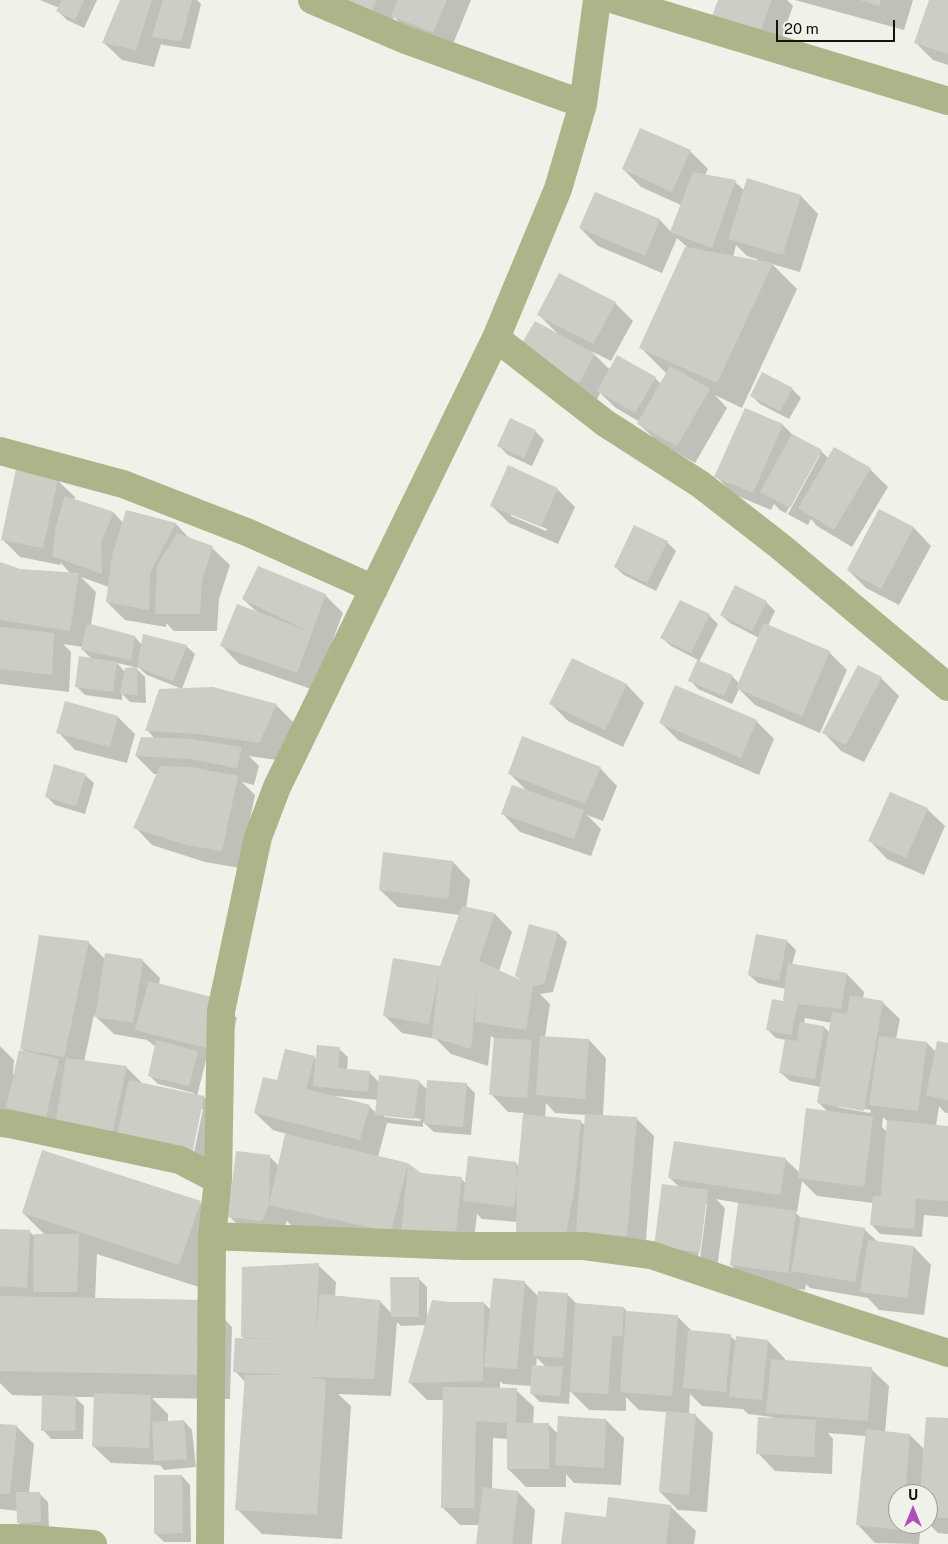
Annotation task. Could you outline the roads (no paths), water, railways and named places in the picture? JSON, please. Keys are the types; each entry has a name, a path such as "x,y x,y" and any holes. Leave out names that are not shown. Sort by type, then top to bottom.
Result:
{"street":[{"path":"312,0 406,40 583,104"},
{"path":"210,1544 212,1236 218,1180 221,1010 258,837 277,787 496,338 558,189 583,104 596,0"},
{"path":"614,0 948,101"},
{"path":"496,338 605,423 700,484 782,547 948,687"},
{"path":"0,451 123,484 248,533 374,589"},
{"path":"0,1123 180,1160 218,1180"},
{"path":"212,1236 462,1246 584,1246 651,1255 948,1353"},
{"path":"0,1538 93,1544"}]}
